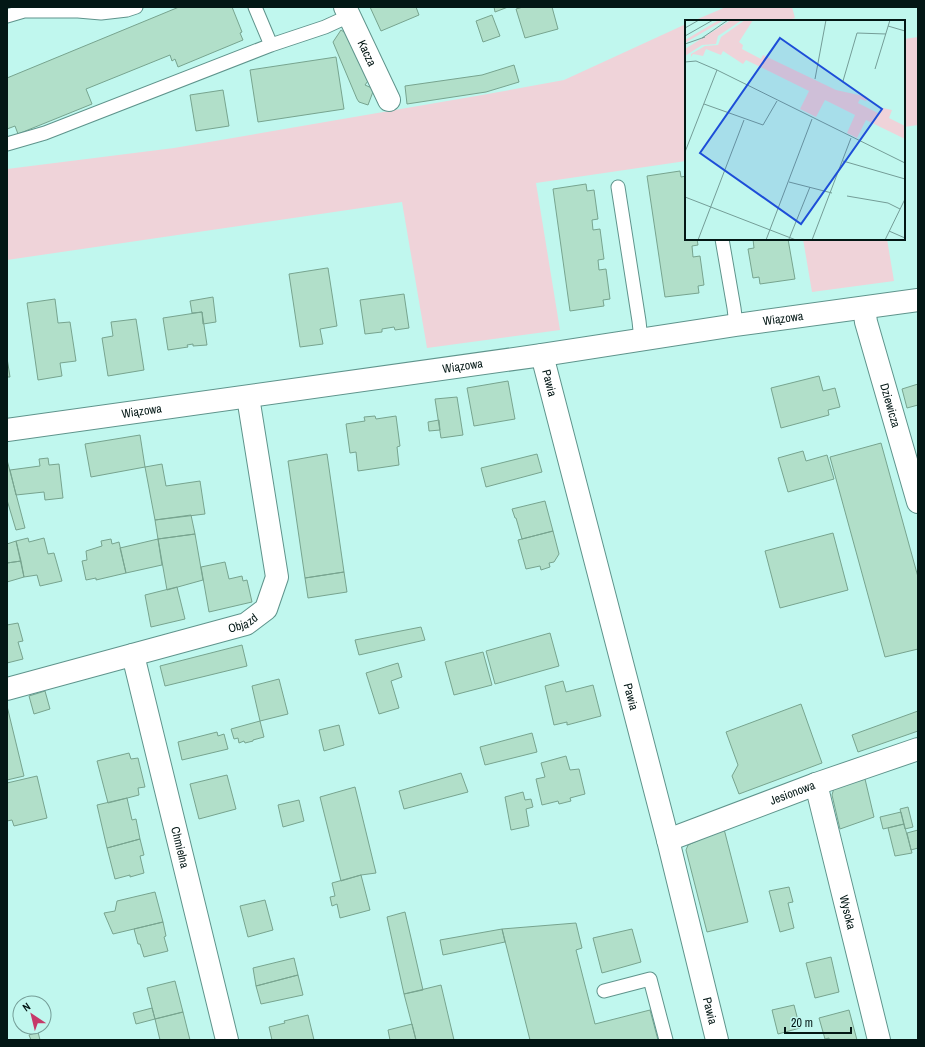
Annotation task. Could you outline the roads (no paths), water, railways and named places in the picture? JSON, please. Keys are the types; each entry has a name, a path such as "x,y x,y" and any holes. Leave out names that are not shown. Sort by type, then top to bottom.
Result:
{"street":[{"name":"Kacza","path":"347,12 389,100"},
{"name":"Wiązowa","path":"7,430 248,397 542,355 736,325 918,300"},
{"name":"Dziewicza","path":"864,308 866,322 914,476 918,502"},
{"name":"Pawia","path":"542,355 668,840 717,1040"},
{"name":"Objazd","path":"7,689 246,624 266,609 277,577 248,397"},
{"name":"Chmielna","path":"132,655 227,1040"},
{"name":"Jesionowa","path":"668,840 816,784 918,749"},
{"name":"Wysoka","path":"816,784 878,1040"}],"lane":[{"path":"7,16 24,11 78,11 101,13 127,10 136,7"},
{"path":"254,7 271,46"},
{"path":"7,144 45,133 271,46 325,27 347,12"},
{"path":"618,187 641,340"},
{"path":"722,240 736,325"},
{"path":"604,991 650,979 666,1040"}]}
